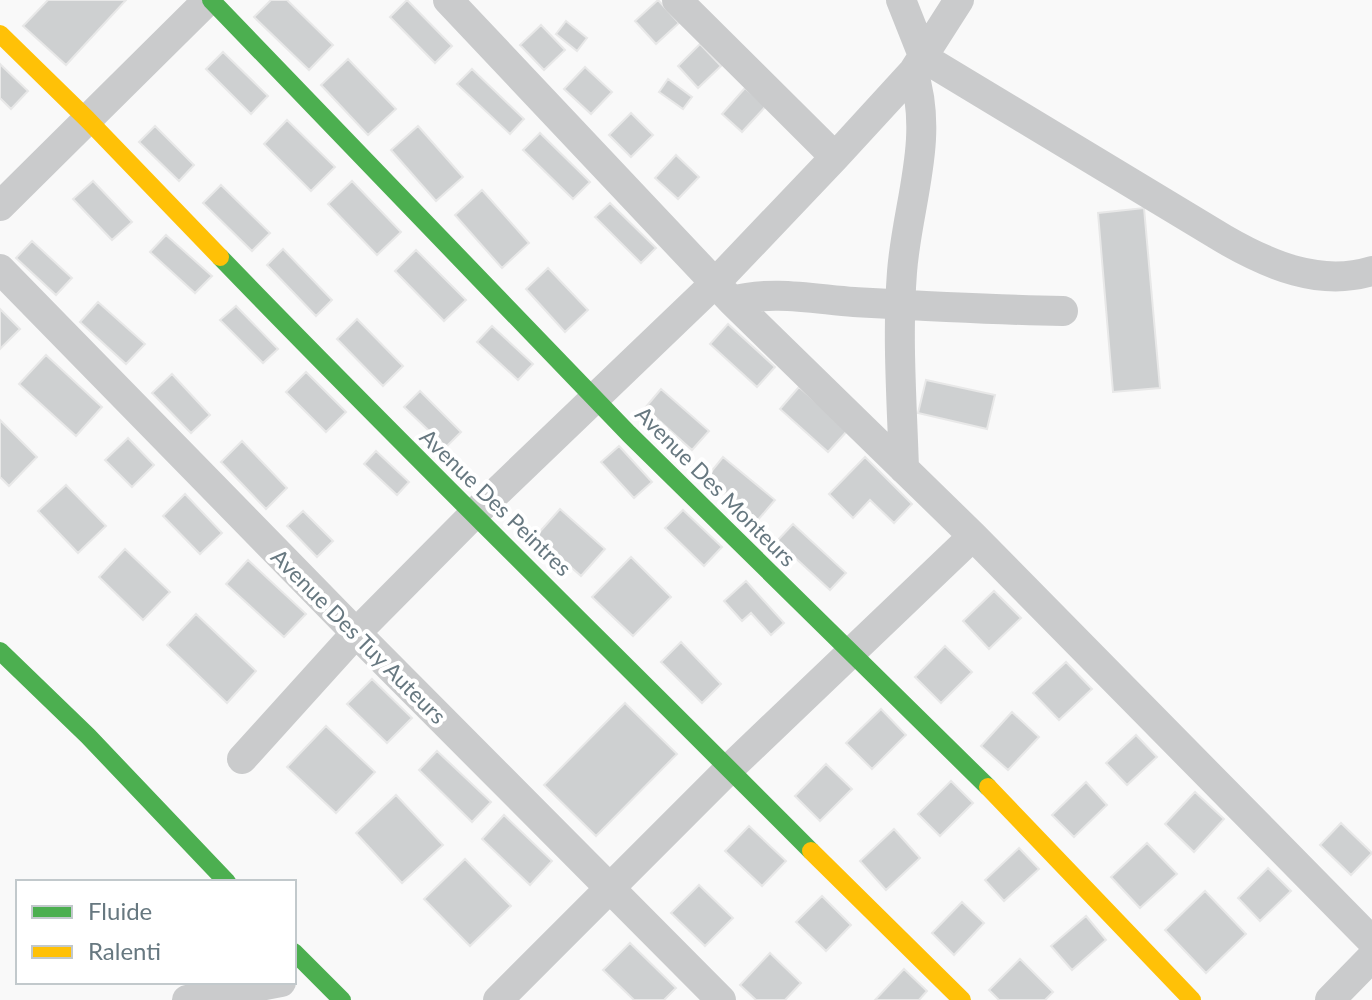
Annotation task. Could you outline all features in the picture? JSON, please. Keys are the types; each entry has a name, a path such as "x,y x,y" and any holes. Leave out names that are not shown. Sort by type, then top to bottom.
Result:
{"street":[{"path":"0,206 210,0"},
{"name":"Avenue Des Monteurs","path":"210,0 593,398 994,793 1192,1000"},
{"path":"448,0 724,292 973,536 1372,941"},
{"path":"677,0 835,157"},
{"path":"901,0 919,65 923,129 904,260 901,303 904,469"},
{"path":"242,759 356,633 593,398 724,292 835,157 919,65 959,0"},
{"name":"Avenue Des Peintres","path":"0,34 87,119 359,401 962,1000"},
{"path":"919,65 1261,260 1295,271 1329,276 1372,271"},
{"name":"Avenue Des Tuy Auteurs","path":"0,269 721,1000"},
{"path":"724,292 927,307 1063,311"},
{"path":"498,1000 730,768 973,536"},
{"path":"0,651 88,736 225,880"},
{"path":"296,957 305,977 342,1000"},
{"path":"1330,1000 1372,957"},
{"path":"187,1000 271,984"}],"building":[{"path":"48,0 126,0 66,65 23,26"},
{"path":"271,0 287,0 333,45 309,70 254,17"},
{"path":"407,0 452,46 435,63 390,17"},
{"path":"658,0 679,23 656,44 635,21"},
{"path":"566,21 587,38 577,51 556,34"},
{"path":"541,25 565,50 544,70 520,45"},
{"path":"700,44 721,66 698,88 678,66"},
{"path":"223,52 268,96 251,114 206,69"},
{"path":"348,59 396,109 368,135 321,85"},
{"path":"0,64 28,91 11,109 0,98"},
{"path":"585,67 612,92 591,114 564,89"},
{"path":"472,69 524,119 510,134 457,84"},
{"path":"668,79 692,97 683,109 659,92"},
{"path":"745,88 766,106 742,132 722,114"},
{"path":"631,113 653,135 631,157 609,135"},
{"path":"287,120 335,167 311,191 264,144"},
{"path":"155,126 194,165 179,181 139,142"},
{"path":"418,126 463,177 436,201 391,150"},
{"path":"540,133 590,182 573,199 523,150"},
{"path":"676,155 699,177 678,199 655,178"},
{"path":"93,181 132,222 112,240 73,199"},
{"path":"352,181 401,232 377,255 328,204"},
{"path":"221,185 270,233 252,251 203,203"},
{"path":"482,190 529,243 502,268 455,215"},
{"path":"610,203 656,248 641,263 595,217"},
{"path":"1144,208 1160,388 1113,392 1098,213"},
{"path":"166,235 212,276 195,293 150,252"},
{"path":"32,241 72,278 56,295 16,258"},
{"path":"283,249 332,300 316,316 267,265"},
{"path":"416,250 466,300 444,321 395,271"},
{"path":"548,268 588,310 565,332 526,289"},
{"path":"98,302 145,344 126,364 80,322"},
{"path":"236,306 278,349 263,363 220,320"},
{"path":"0,309 20,329 0,349"},
{"path":"357,319 403,366 383,386 337,339"},
{"path":"728,324 775,367 757,387 710,344"},
{"path":"492,326 533,364 518,380 477,342"},
{"path":"46,355 102,407 76,436 19,384"},
{"path":"306,372 346,412 326,432 286,392"},
{"path":"172,374 210,415 191,433 152,393"},
{"path":"926,380 995,395 987,429 918,413"},
{"path":"799,387 848,430 828,452 780,409"},
{"path":"661,389 709,431 692,450 645,408"},
{"path":"420,391 461,432 446,447 404,407"},
{"path":"0,420 37,457 9,486 0,477"},
{"path":"128,438 154,465 132,487 105,460"},
{"path":"242,441 287,488 266,509 221,462"},
{"path":"619,446 652,482 634,498 601,462"},
{"path":"376,451 409,482 397,495 364,464"},
{"path":"723,457 775,500 757,521 706,478"},
{"path":"865,457 912,504 894,523 870,500 853,518 829,494"},
{"path":"66,485 106,526 78,553 38,511"},
{"path":"185,494 222,533 200,554 163,516"},
{"path":"560,509 605,549 581,576 536,536"},
{"path":"683,510 722,547 704,566 665,528"},
{"path":"303,511 333,541 317,557 287,526"},
{"path":"793,524 846,573 830,590 777,541"},
{"path":"125,549 170,592 143,620 99,577"},
{"path":"631,557 671,597 633,636 592,597"},
{"path":"248,560 306,614 284,637 226,584"},
{"path":"746,581 784,623 771,635 751,613 742,621 724,601"},
{"path":"994,591 1021,618 989,649 963,621"},
{"path":"196,614 256,671 227,703 167,645"},
{"path":"681,642 721,684 702,703 661,662"},
{"path":"945,646 972,672 941,703 915,677"},
{"path":"1066,662 1092,689 1059,720 1033,693"},
{"path":"372,679 412,718 387,743 347,704"},
{"path":"625,703 677,754 596,836 544,785"},
{"path":"881,709 906,735 872,769 846,743"},
{"path":"1012,712 1039,737 1008,770 981,746"},
{"path":"326,726 375,772 336,813 287,767"},
{"path":"1136,735 1157,757 1127,785 1106,763"},
{"path":"437,751 491,802 472,822 419,770"},
{"path":"826,764 852,789 820,821 795,796"},
{"path":"951,781 973,803 940,836 918,814"},
{"path":"1086,782 1107,805 1074,837 1052,815"},
{"path":"1195,792 1224,819 1194,852 1165,824"},
{"path":"396,795 443,845 402,883 356,833"},
{"path":"504,815 552,861 530,885 482,839"},
{"path":"1341,823 1372,853 1351,875 1320,845"},
{"path":"749,826 786,861 762,886 725,851"},
{"path":"894,829 920,858 886,890 860,861"},
{"path":"1147,843 1177,874 1140,908 1111,877"},
{"path":"1019,848 1039,869 1004,901 985,880"},
{"path":"465,859 511,906 470,946 424,899"},
{"path":"1268,868 1291,891 1260,921 1238,898"},
{"path":"699,885 733,918 705,946 671,913"},
{"path":"1205,891 1246,934 1206,973 1165,930"},
{"path":"822,896 851,925 826,951 796,922"},
{"path":"962,902 984,923 954,955 932,933"},
{"path":"1086,916 1106,940 1072,970 1051,946"},
{"path":"630,943 676,988 664,1000 634,1000 603,970"},
{"path":"770,953 801,983 785,1000 756,1000 740,985"},
{"path":"1020,959 1053,992 1045,1000 999,1000 989,990"},
{"path":"904,969 927,991 919,1000 875,1000"}],"traffic: fast":[{"path":"211,0 629,434 988,787"},
{"path":"220,257 811,851"},
{"path":"0,651 88,736 225,880"},
{"path":"296,954 342,1000"}],"traffic: slow":[{"path":"0,34 220,257"},
{"path":"988,787 1192,1000"},
{"path":"811,851 962,1000"}]}
